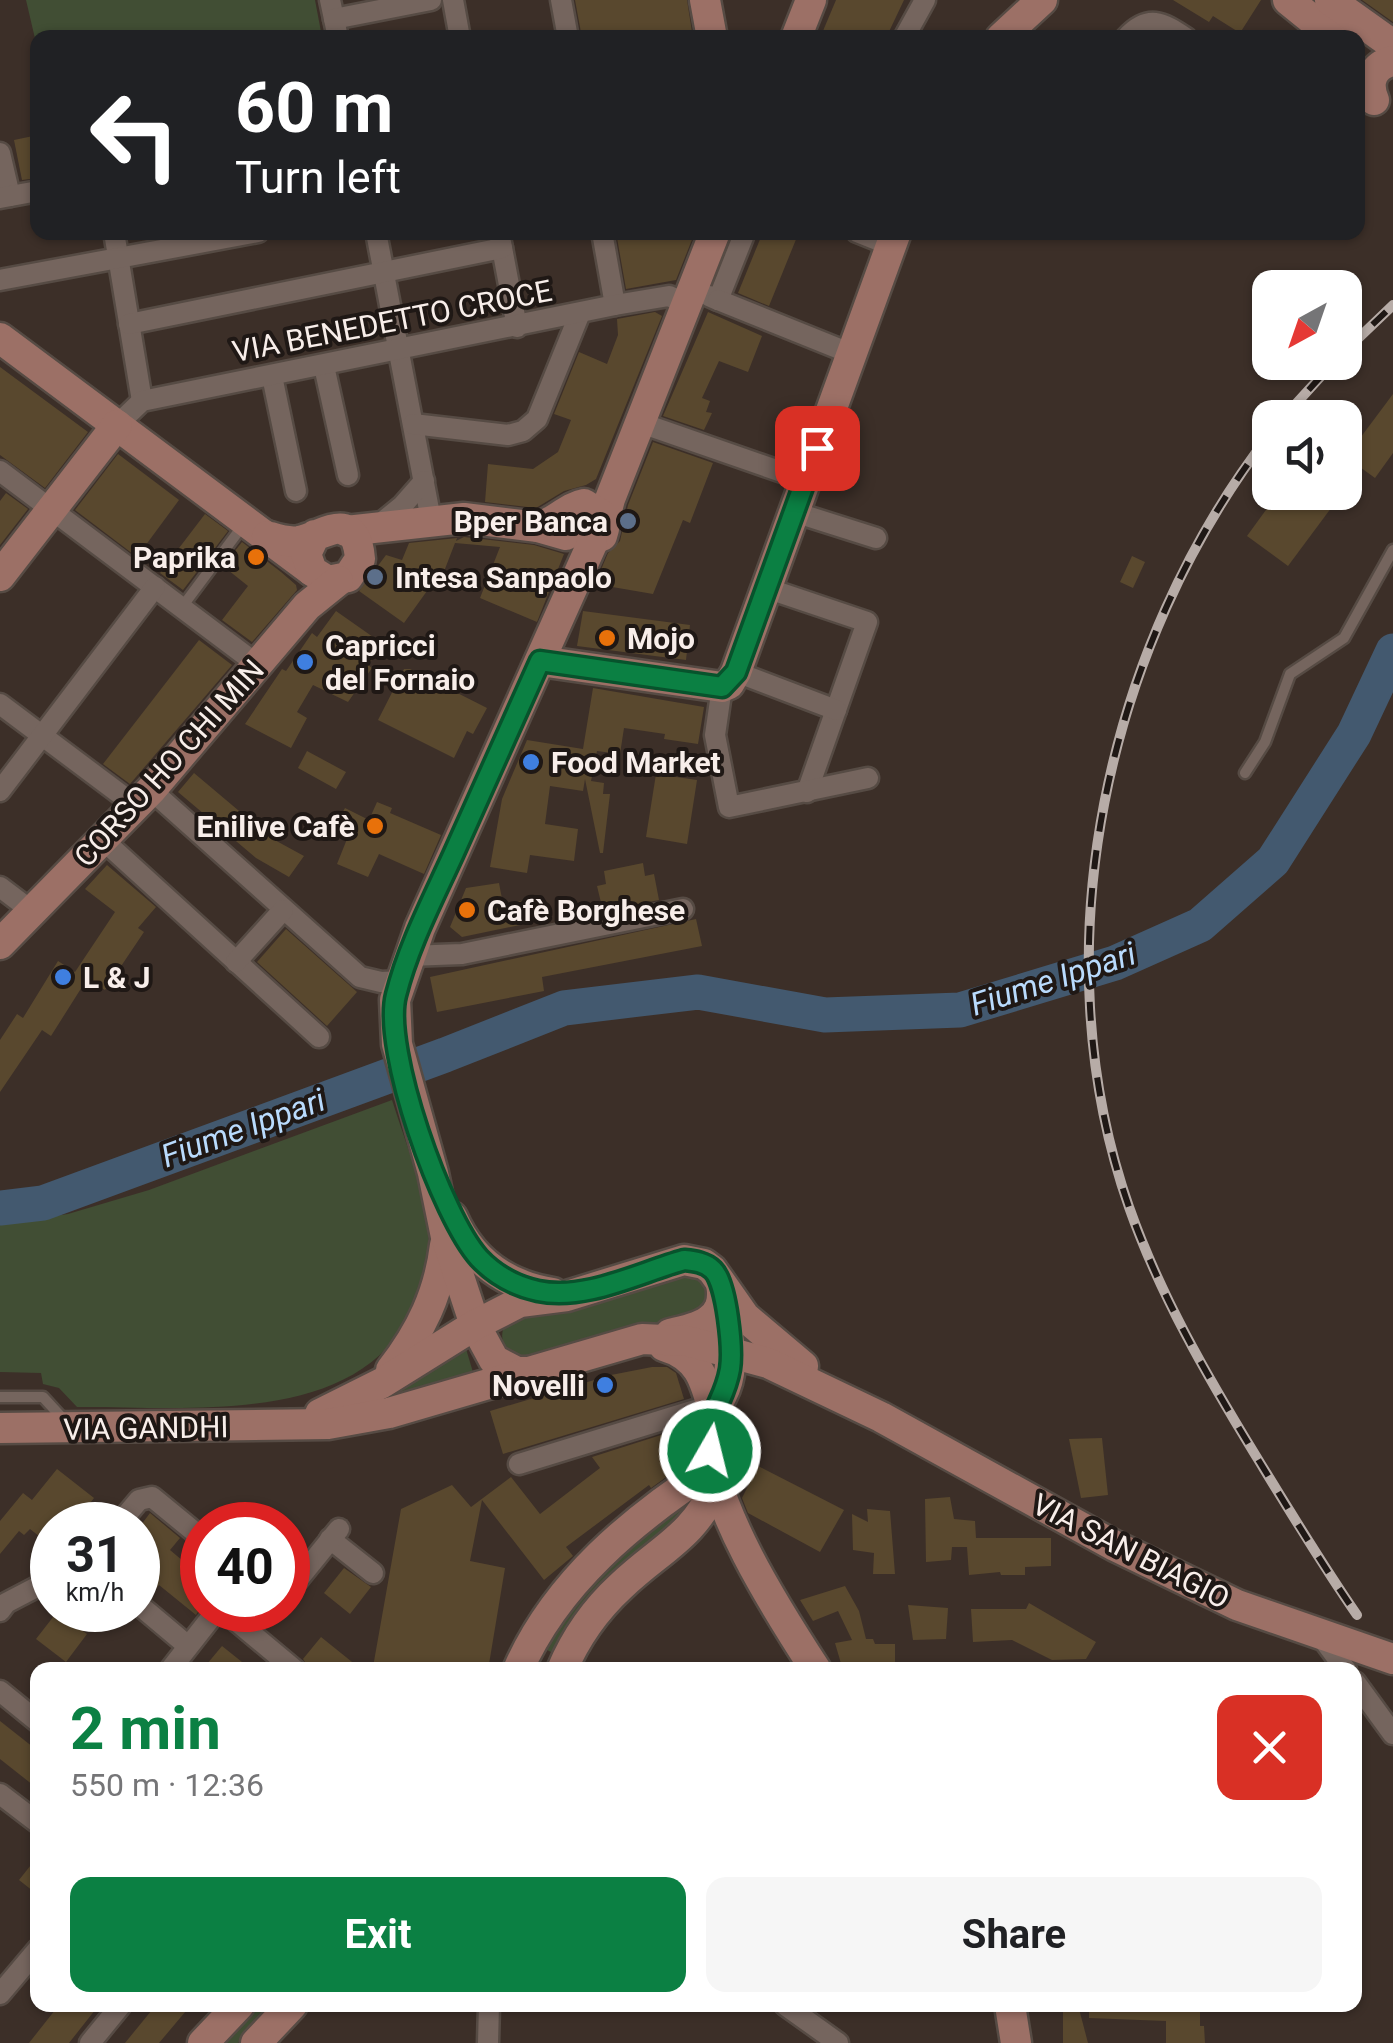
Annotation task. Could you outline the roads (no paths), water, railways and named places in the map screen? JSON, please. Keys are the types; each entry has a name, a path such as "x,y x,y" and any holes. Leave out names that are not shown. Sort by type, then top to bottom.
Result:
{"main road":[{"path":"705,0 711,30"},
{"path":"799,30 812,0"},
{"path":"1010,30 1042,0"},
{"path":"1330,0 1352,30"},
{"path":"1365,48 1380,68"},
{"path":"536,1372 517,1372 494,1360 475,1325 446,1237 396,1044 394,1000 577,573 575,527 618,478 700,298 714,240"},
{"path":"540,661 729,680 894,240"},
{"path":"0,338 325,576"},
{"path":"0,576 117,425"},
{"path":"257,529 289,542 303,541 324,529 369,529 464,518 575,527"},
{"name":"CORSO HO CHI MIN","path":"0,944 144,798 308,606 325,576 356,570 369,529"},
{"path":"315,535 306,554 325,576"},
{"path":"432,1173 456,1226 481,1260 516,1284 566,1296"},
{"path":"382,1383 429,1311 442,1273 446,1237"},
{"path":"292,1425 346,1403 520,1302 566,1296 684,1260 712,1270 745,1317 776,1346 881,1416"},
{"path":"722,1288 731,1363 708,1430 715,1475 738,1532 811,1662"},
{"name":"VIA GANDHI","path":"0,1428 328,1424 388,1413 708,1323 718,1311 722,1288"},
{"path":"642,1339 687,1341 730,1350 768,1363 881,1416"},
{"path":"642,1339 688,1356 718,1402"},
{"path":"718,1402 747,1380 764,1379 881,1416"},
{"name":"VIA SAN BIAGIO","path":"881,1416 1187,1583 1237,1606 1393,1660"},
{"path":"567,1662 598,1610 623,1584 684,1536 709,1502 715,1475"},
{"path":"522,1662 553,1607 588,1566 680,1488 715,1475"},
{"path":"684,1536 722,1528 738,1532"},
{"path":"203,2043 232,2012"},
{"path":"256,2043 285,2012"},
{"path":"1011,2012 1016,2043"}],"street":[{"path":"334,19 431,0"},
{"path":"453,0 459,30"},
{"path":"561,0 567,30"},
{"path":"908,30 925,0"},
{"path":"1137,30 1149,21 1160,21 1174,30"},
{"path":"0,153 5,197 30,192"},
{"path":"115,240 142,401 117,425"},
{"path":"0,280 215,240"},
{"path":"378,240 431,520"},
{"path":"129,324 384,272 500,240 517,328"},
{"path":"603,240 615,305"},
{"path":"700,298 740,240"},
{"name":"VIA BENEDETTO CROCE","path":"142,401 669,296 700,298 852,354"},
{"path":"413,424 508,435 523,431 537,419 580,313"},
{"path":"324,366 348,475"},
{"path":"272,376 296,490"},
{"path":"641,423 806,480"},
{"path":"0,471 258,664"},
{"path":"369,529 402,506 424,481"},
{"path":"794,512 876,538"},
{"path":"0,791 155,587"},
{"path":"766,588 867,622 807,792"},
{"path":"836,710 729,680 715,735 728,807 868,778"},
{"path":"0,704 42,736 144,798 284,910 360,977 381,982 405,968 462,954 684,909"},
{"path":"103,840 319,1037"},
{"path":"0,887 33,912"},
{"path":"236,962 284,910"},
{"path":"518,1464 718,1402"},
{"path":"160,1504 180,1520"},
{"path":"310,1565 335,1534 373,1573"},
{"path":"0,1611 30,1591"},
{"path":"160,1622 188,1646"},
{"path":"176,1662 200,1632"},
{"path":"248,1632 286,1662"},
{"path":"1319,1633 1340,1662"},
{"path":"0,1691 30,1715"},
{"path":"1362,1692 1393,1734"},
{"path":"0,1794 30,1818"},
{"path":"0,1994 30,1958"},
{"path":"90,2043 115,2012"},
{"path":"488,2043 489,2012"},
{"path":"795,2012 838,2043"}],"lane":[{"path":"182,608 257,529"},
{"path":"1245,772 1265,742 1290,674 1344,638 1393,550"},
{"path":"0,1396 44,1397 72,1429"}],"waterway":[{"name":"Fiume Ippari","path":"0,1208 43,1203 564,1008 698,992 825,1015 960,1010 1115,963 1200,925 1273,861 1354,734 1393,651"}],"railway":[{"path":"1362,335 1393,305"},
{"path":"1299,400 1318,380"},
{"path":"1252,460 1213,517 1166,608 1130,704 1104,803 1091,905 1090,1007 1102,1109 1129,1207 1155,1272 1220,1396 1357,1615"}],"place":[{"name":"Bper Banca","path":"628,521"},
{"name":"Paprika","path":"256,557"},
{"name":"Intesa Sanpaolo","path":"375,577"},
{"name":"Mojo","path":"607,638"},
{"name":"Capricci del Fornaio","path":"305,662"},
{"name":"Food Market","path":"531,762"},
{"name":"Enilive Cafè","path":"375,826"},
{"name":"Cafè Borghese","path":"467,910"},
{"name":"L & J","path":"63,977"},
{"name":"Novelli","path":"605,1385"}]}
